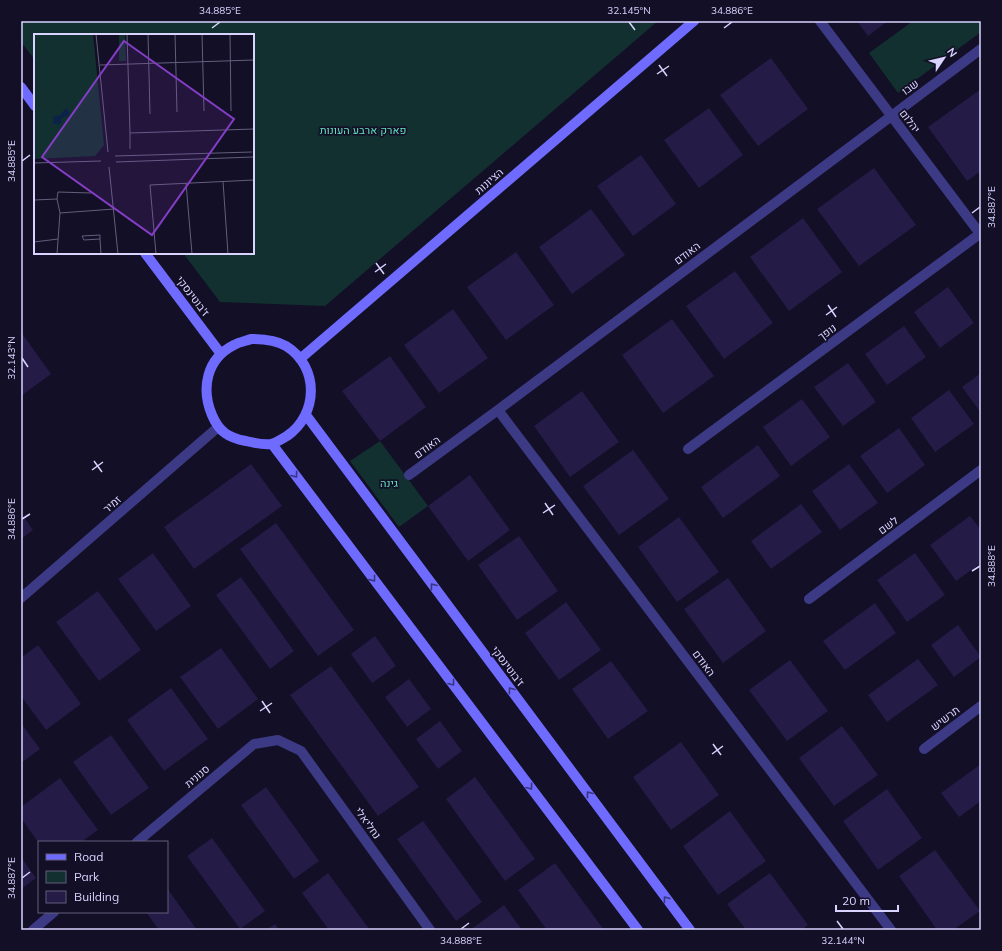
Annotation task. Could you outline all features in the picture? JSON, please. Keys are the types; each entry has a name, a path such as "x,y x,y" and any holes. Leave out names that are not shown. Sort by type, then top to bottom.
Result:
{"street":[{"name":"הציונות","path":"300,359 694,21"},
{"name":"יהלום","path":"820,21 981,234"},
{"name":"שבו","path":"891,115 981,49"},
{"path":"21,87 34,105"},
{"name":"האודם","path":"409,475 891,115"},
{"name":"נופך","path":"688,449 981,234"},
{"name":"ז'בוטינסקי","path":"146,254 221,354"},
{"path":"251,339 269,340 287,346 300,359 310,379 311,398 306,415 295,430 272,444 236,439 217,428 208,405 205,386 210,369 221,354 234,345 251,339"},
{"name":"האודם","path":"498,410 891,930"},
{"name":"ז'בוטינסקי","path":"306,415 690,930"},
{"name":"זמיר","path":"21,598 217,428"},
{"path":"272,444 638,930"},
{"name":"לשם","path":"809,599 981,470"},
{"name":"תרשיש","path":"924,749 981,706"},
{"name":"סנונית","path":"139,841 254,744 278,740"},
{"name":"נחליאלי","path":"278,740 301,751 430,930"},
{"path":"33,930 53,913"}],"green space":[{"name":"פארק ארבע העונות","path":"21,21 658,21 325,306 220,302 184,254 254,254 254,34 34,34 34,59 21,42"},
{"path":"913,21 981,21 981,32 898,93 869,53"},
{"name":"גינה","path":"380,441 428,506 399,527 350,461"}],"building":[{"path":"857,21 888,21 868,36"},
{"path":"771,58 808,109 758,146 720,95"},
{"path":"981,89 981,171 967,181 928,127"},
{"path":"709,108 743,155 699,188 664,140"},
{"path":"641,155 676,204 633,236 597,186"},
{"path":"874,168 916,225 859,266 817,209"},
{"path":"591,209 625,255 572,294 539,247"},
{"path":"803,218 842,272 789,311 750,257"},
{"path":"516,252 554,305 506,340 467,287"},
{"path":"735,271 773,323 724,359 686,306"},
{"path":"948,287 974,323 940,348 914,312"},
{"path":"453,309 488,358 439,393 404,345"},
{"path":"672,319 714,376 663,413 622,355"},
{"path":"904,326 926,357 887,385 865,354"},
{"path":"21,332 51,374 21,396"},
{"path":"390,356 426,407 380,441 342,391"},
{"path":"848,363 876,402 843,426 814,387"},
{"path":"981,373 981,413 962,387"},
{"path":"949,390 974,424 935,452 911,418"},
{"path":"582,391 619,442 570,477 534,426"},
{"path":"802,399 830,437 791,466 763,427"},
{"path":"899,428 925,465 887,493 860,456"},
{"path":"758,445 780,476 723,518 701,487"},
{"path":"633,450 669,499 619,535 583,486"},
{"path":"251,464 282,506 194,569 164,527"},
{"path":"849,464 878,503 840,530 812,491"},
{"path":"470,475 510,530 468,561 428,506"},
{"path":"801,504 822,532 771,569 751,541"},
{"path":"21,513 33,530 21,539"},
{"path":"970,516 981,530 981,563 956,581 930,545"},
{"path":"679,517 719,572 677,602 638,547"},
{"path":"276,523 354,630 318,656 240,549"},
{"path":"519,536 558,591 517,620 478,565"},
{"path":"153,553 191,606 156,631 118,579"},
{"path":"915,553 945,595 907,622 877,580"},
{"path":"241,577 294,651 270,669 216,595"},
{"path":"728,578 766,631 723,663 684,609"},
{"path":"98,591 141,650 99,681 56,622"},
{"path":"566,602 601,650 559,680 525,633"},
{"path":"875,603 896,633 845,670 823,641"},
{"path":"958,625 981,657 954,677 931,645"},
{"path":"375,636 396,666 372,683 351,654"},
{"path":"38,645 81,704 46,730 21,696 21,658"},
{"path":"221,648 258,699 218,729 180,677"},
{"path":"918,659 938,685 887,722 868,695"},
{"path":"790,660 828,711 787,741 749,690"},
{"path":"611,661 648,711 608,739 572,689"},
{"path":"331,666 419,787 378,816 290,695"},
{"path":"409,679 431,709 407,727 385,697"},
{"path":"171,688 208,739 164,771 127,720"},
{"path":"440,721 462,751 438,769 416,739"},
{"path":"21,723 40,749 21,763"},
{"path":"842,726 878,775 834,806 799,758"},
{"path":"111,735 149,788 111,815 73,762"},
{"path":"681,742 719,795 671,830 633,777"},
{"path":"981,764 981,801 959,817 941,793"},
{"path":"475,777 535,859 505,881 446,799"},
{"path":"60,778 98,830 82,841 38,842 21,818 21,807"},
{"path":"266,787 319,861 294,879 241,805"},
{"path":"887,789 922,838 878,870 843,821"},
{"path":"730,811 766,861 718,895 683,846"},
{"path":"423,821 482,902 456,921 397,839"},
{"path":"212,838 265,911 240,929 187,856"},
{"path":"935,850 980,911 953,930 937,930 899,876"},
{"path":"21,857 36,878 21,889"},
{"path":"555,863 604,930 547,930 518,890"},
{"path":"328,873 370,930 329,930 302,893"},
{"path":"770,873 808,925 801,930 746,930 727,904"},
{"path":"168,889 197,930 159,930 147,913 168,913"},
{"path":"504,905 522,930 470,930"},
{"path":"275,924 279,930 266,930"}]}
